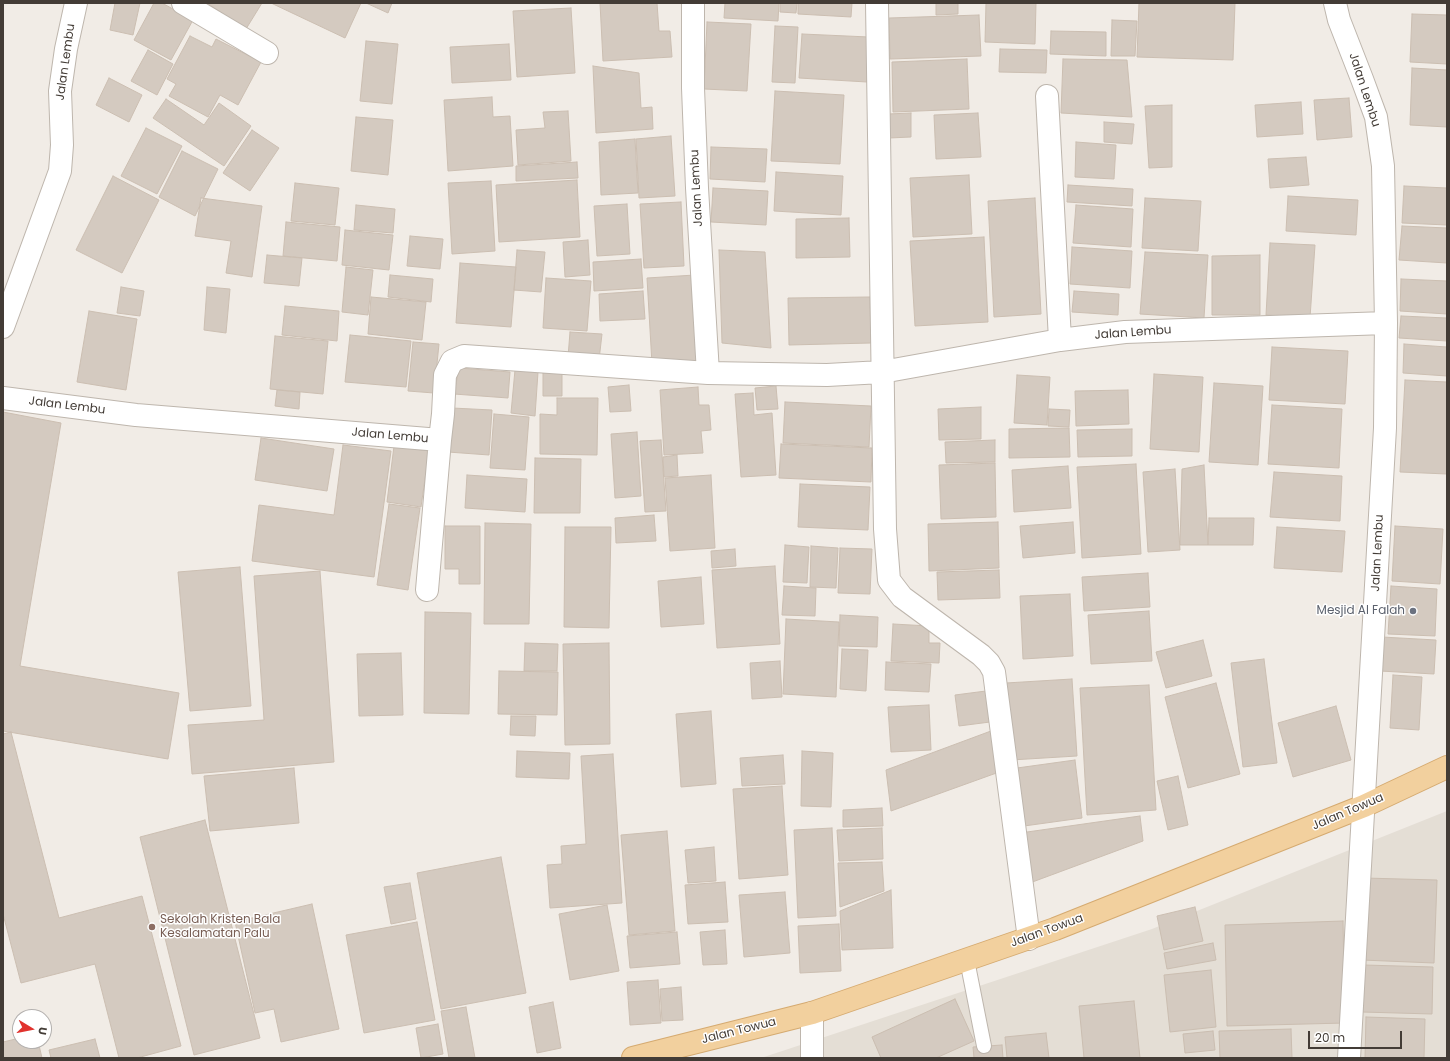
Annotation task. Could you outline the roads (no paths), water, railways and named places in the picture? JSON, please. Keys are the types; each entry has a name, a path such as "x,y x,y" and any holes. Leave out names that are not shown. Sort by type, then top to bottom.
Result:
{"main road":[{"name":"Jalan Towua","path":"633,1058 812,1013 1063,926 1364,806 1447,767"}],"street":[{"name":"Jalan Lembu","path":"3,327 60,171 62,145 60,91 66,49 76,3"},
{"path":"183,3 267,53"},
{"name":"Jalan Lembu","path":"693,3 693,88 697,188 708,373"},
{"path":"877,3 885,529 889,580 902,598 981,655 989,663 994,672 1029,938"},
{"name":"Jalan Lembu","path":"1335,3 1339,20 1376,117 1383,166 1386,323 1385,428 1349,1058"},
{"path":"1047,96 1060,340"},
{"name":"Jalan Lembu","path":"3,398 136,414 440,440 445,375 452,361 464,356 708,373 827,375 882,372 1060,340 1125,332 1386,323"},
{"path":"427,590 440,440"},
{"path":"812,1013 812,1058"}],"lane":[{"path":"967,960 984,1046"}],"place":[{"name":"Mesjid Al Falah","path":"1413,611"},
{"name":"Sekolah Kristen Bala Kesalamatan Palu","path":"152,927"}]}
